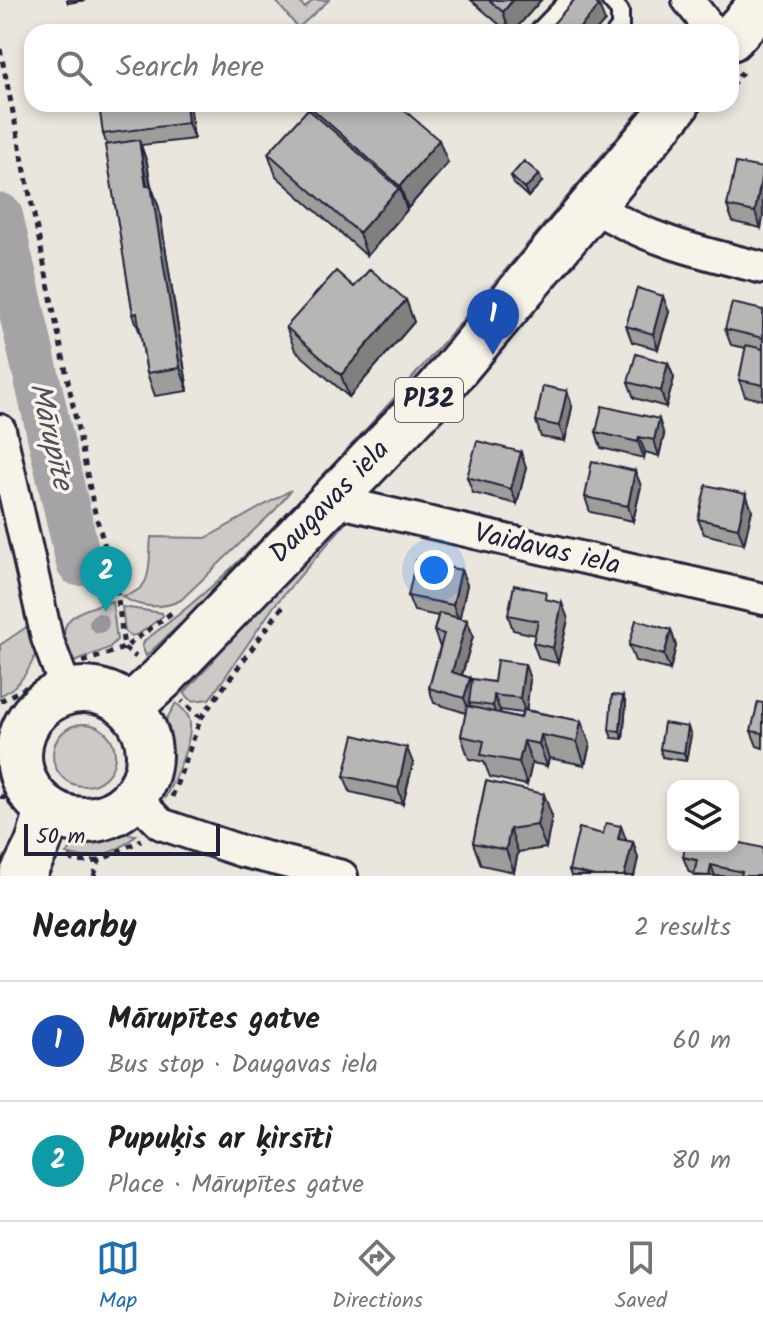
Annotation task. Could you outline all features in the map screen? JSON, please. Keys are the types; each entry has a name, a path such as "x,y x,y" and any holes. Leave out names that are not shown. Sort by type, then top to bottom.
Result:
{"main road":[{"path":"739,29 763,2"},
{"name":"Daugavas iela","path":"129,708 161,679 437,391 670,112"},
{"path":"63,681 108,695 129,708 147,740 149,760 145,780 151,810 119,810 101,818 81,821 61,817 48,810 29,792 9,754 33,714 63,681"},
{"path":"22,876 38,844 48,810"}],"street":[{"path":"688,0 707,24"},
{"path":"593,206 618,222 674,246 763,268"},
{"path":"0,430 47,638 63,681"},
{"name":"Vaidavas iela","path":"331,500 763,599"},
{"path":"151,810 161,824 241,851 342,876"}],"lane":[{"path":"546,24 569,0"},
{"path":"610,0 620,11 620,24"}],"path":[{"path":"0,49 95,513 116,583 124,648 140,660"},
{"path":"0,701 63,681 124,648 177,610"},
{"path":"94,876 99,861 151,810 201,718 179,698"}],"shaded area":[{"path":"275,0 298,0 305,8 313,0 329,0 302,24 295,24"},
{"path":"638,112 648,112 418,382 183,626 179,625 146,656 142,646 145,640 219,580 265,536 452,333"},
{"path":"291,490 275,510 181,600 151,606 122,596 133,593 145,582 151,537 206,538"},
{"path":"348,520 274,606 209,699 192,701 184,693 214,660 212,656 340,522"},
{"path":"112,601 117,640 109,648 74,662 64,636 65,626 78,613"},
{"path":"122,607 162,613 163,616 139,634 131,636 125,631"},
{"path":"28,626 37,651 23,677 0,696 0,645"},
{"path":"176,703 189,718 189,736 183,759 165,798 161,788 166,720"},
{"path":"84,724 96,726 106,733 113,743 113,767 106,777 96,784 84,786 72,784 62,777 55,767 53,755 55,743 62,733 72,726"},
{"path":"119,833 136,835 121,847 104,854 85,857 66,854 81,840"}],"building":[{"path":"489,0 513,0 503,12"},
{"path":"574,0 593,0 599,6 583,24 553,24"},
{"path":"100,112 187,112 188,123 103,134"},
{"path":"305,112 311,112 399,188 359,233 268,153"},
{"path":"316,112 406,112 439,140 400,186"},
{"path":"139,140 146,186 151,185 180,368 147,373 137,313 133,314 105,145"},
{"path":"524,161 539,174 525,189 511,176"},
{"path":"736,163 763,168 755,212 727,206"},
{"path":"370,269 406,300 341,375 286,327 336,271 354,287"},
{"path":"637,288 663,296 653,334 626,326"},
{"path":"732,303 763,310 763,338 725,329"},
{"path":"746,345 763,349 763,385 739,380"},
{"path":"636,354 668,363 661,391 628,382"},
{"path":"543,386 567,391 559,426 536,421"},
{"path":"602,406 659,419 654,440 639,437 638,442 596,432"},
{"path":"477,441 521,452 511,489 467,477"},
{"path":"592,461 635,471 628,506 585,497"},
{"path":"706,485 746,494 738,528 698,519"},
{"path":"416,560 461,570 453,605 408,596"},
{"path":"514,585 546,592 545,599 562,603 553,648 533,643 538,621 508,615"},
{"path":"439,613 467,620 452,672 470,678 464,698 429,688 444,634 434,631"},
{"path":"636,620 671,630 664,655 629,645"},
{"path":"497,660 525,664 520,698 494,695 493,706 469,703 472,679 494,682"},
{"path":"612,695 623,696 620,731 609,730"},
{"path":"758,702 763,703 763,733 751,731"},
{"path":"467,706 521,718 523,710 581,721 577,742 541,735 539,744 524,741 519,762 481,755 484,741 461,736"},
{"path":"664,723 688,727 684,753 660,749"},
{"path":"354,735 407,748 398,788 344,776"},
{"path":"486,781 544,794 537,825 510,829 506,850 473,843"},
{"path":"606,823 621,826 618,839 633,842 624,876 595,876 569,870 579,828 603,834"},
{"path":"739,842 763,848 761,876 741,876 742,872 711,865 709,876 694,875 697,860 683,857 684,852 739,852"}],"waterway":[{"name":"Mārupīte","path":"0,216 79,563"}],"place":[{"name":"Mārupītes gatve","path":"493,355"},
{"name":"Pupuķis ar ķirsīti","path":"106,612"}]}
